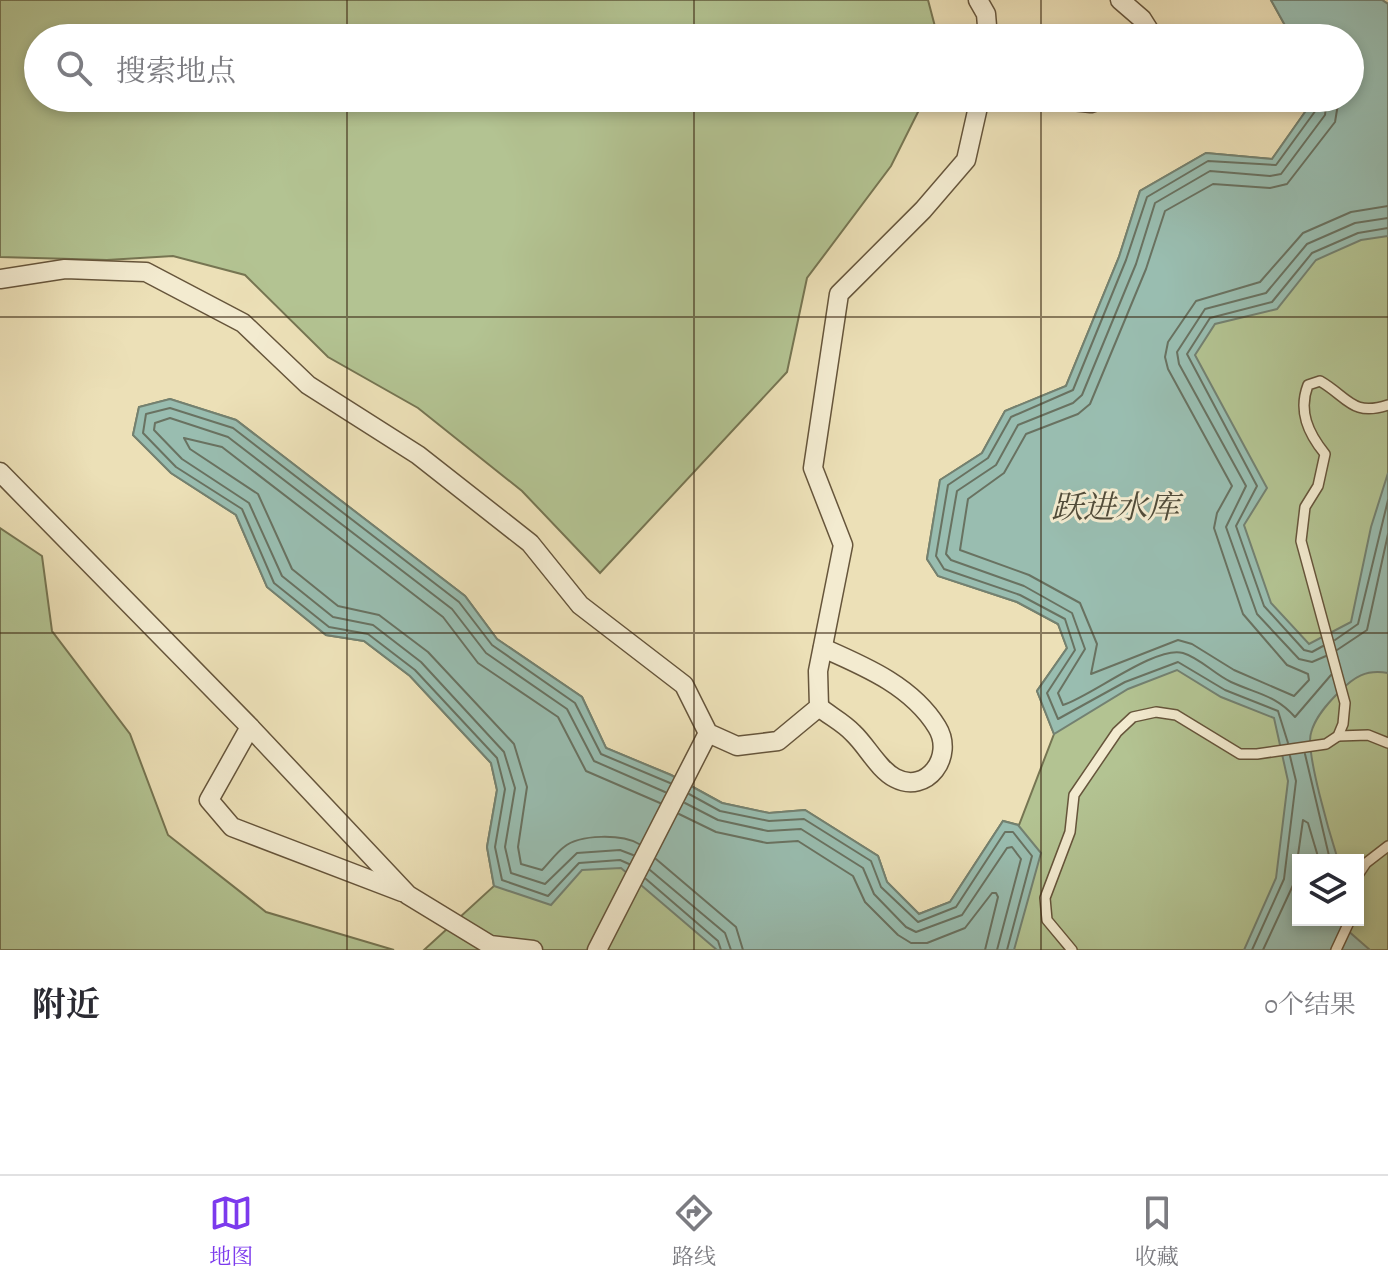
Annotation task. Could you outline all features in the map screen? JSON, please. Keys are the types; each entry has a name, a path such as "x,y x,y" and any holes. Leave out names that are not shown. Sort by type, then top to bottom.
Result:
{"street":[{"path":"978,0 986,14 987,24"},
{"path":"1120,0 1145,24"},
{"path":"819,707 818,671 843,545 813,468 839,294 923,210 966,160 977,112"},
{"path":"0,279 65,269 146,272 243,323 308,385 418,455 530,543 580,605 684,685 708,733 737,746 778,741 819,707"},
{"path":"0,472 250,727 408,895"},
{"path":"819,707 852,731 892,777 909,784 928,778 942,759 944,741 936,725 904,691 872,670 823,648"},
{"path":"250,727 209,800 232,827 408,895 490,945 533,950"},
{"path":"597,950 708,733"}],"lane":[{"path":"1338,736 1343,724 1345,703 1301,541 1305,507 1318,486 1325,454 1302,414 1304,394 1308,385 1320,381 1354,407 1367,410 1388,405"},
{"path":"1072,950 1047,920 1045,898 1070,832 1074,795 1117,732 1133,717 1156,712 1176,715 1240,754 1315,749 1338,736 1368,735 1388,743"},
{"path":"1364,866 1388,846"},
{"path":"1336,950 1348,926"}],"green space":[{"path":"0,0 928,0 934,24 24,24 24,112 918,112 891,166 807,278 787,372 600,573 522,491 418,408 328,357 245,275 173,256 107,260 0,257"},
{"path":"1271,0 1382,0 1388,4 1388,950 424,950 494,886 487,847 497,790 491,763 410,676 364,641 326,635 267,587 236,515 171,473 133,435 139,407 170,399 236,420 465,596 497,639 582,697 606,748 671,775 722,803 769,813 805,810 878,856 887,882 919,914 950,902 1003,821 1019,825 1054,734 1037,691 1067,648 1058,624 1017,602 938,576 927,559 940,480 982,453 1005,411 1066,386 1119,257 1140,191 1206,153 1272,159 1305,112 1364,112 1364,24 1284,24"},
{"path":"0,528 42,556 52,631 130,734 168,835 266,912 394,950 0,950"}],"water":[{"name":"跃进水库","path":"1271,0 1382,0 1388,4 1388,236 1361,240 1316,260 1277,309 1215,324 1195,355 1267,488 1244,525 1271,603 1309,644 1351,622 1371,527 1388,473 1388,673 1373,672 1355,678 1316,721 1311,733 1312,757 1336,854 1292,854 1292,926 1346,926 1370,950 1244,950 1276,878 1288,781 1274,718 1221,697 1177,670 1128,689 1054,734 1037,691 1067,648 1058,624 1017,602 938,576 927,559 940,480 982,453 1005,411 1066,386 1119,257 1140,191 1206,153 1272,159 1305,112 1364,112 1364,24 1284,24"},
{"path":"170,399 236,420 465,596 497,639 582,697 606,748 671,775 722,803 769,813 805,810 878,856 887,882 919,914 950,902 1003,821 1018,825 1041,853 1014,950 717,950 621,868 582,870 551,905 494,886 487,847 497,790 491,763 410,676 364,641 326,635 267,587 236,515 171,473 133,435 139,407"}]}
